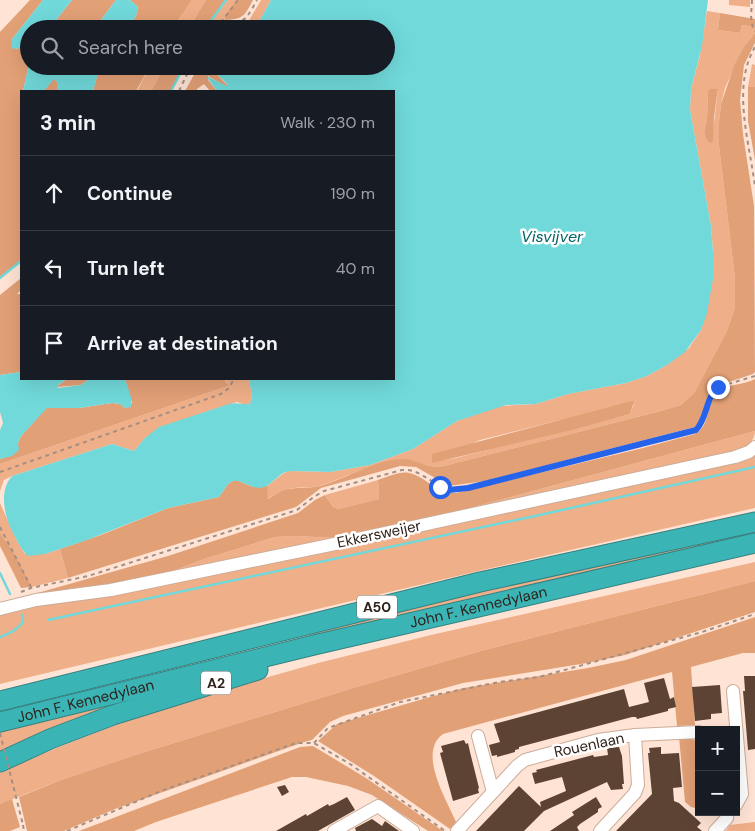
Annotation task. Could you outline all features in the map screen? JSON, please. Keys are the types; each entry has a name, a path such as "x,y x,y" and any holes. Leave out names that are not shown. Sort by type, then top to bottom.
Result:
{"highway":[{"name":"John F. Kennedylaan","path":"0,701 480,582 755,522"},
{"name":"John F. Kennedylaan","path":"0,722 436,616 755,543"},
{"name":"A2","path":"0,762 50,739 113,715 436,616"}],"street":[{"name":"Ekkersweijer","path":"0,609 34,595 111,590 330,545 735,457 749,452 755,447"},
{"path":"733,691 740,771"},
{"name":"Rouenlaan","path":"457,831 517,766 526,760 598,740 635,735 695,732"},
{"path":"600,831 635,793 638,785 635,735"},
{"path":"478,736 493,792"},
{"path":"740,771 742,794 740,798"},
{"path":"334,831 378,806 413,831"},
{"path":"715,831 727,816"}],"path":[{"path":"224,20 238,0"},
{"path":"244,20 257,0"},
{"path":"752,0 751,16 753,30 755,31"},
{"path":"755,47 751,53 745,76 743,100 755,187"},
{"path":"180,90 187,75"},
{"path":"0,527 34,595 297,510 324,491 402,470 415,470 440,487 456,490 696,430 701,425 714,390 718,387 755,376"},
{"path":"0,472 221,394 229,388 233,380"},
{"path":"314,743 328,728 400,702 499,682 539,677 702,632 755,614"},
{"path":"0,733 24,831"},
{"path":"67,831 162,791 296,743 314,743 350,764 445,831"}],"shaded area":[{"path":"30,0 43,0 27,20 20,20 20,29 12,39 16,49 20,47 20,75 27,75 23,90 20,90 20,262 0,278 0,32"},
{"path":"72,0 116,0 101,20 56,20"},
{"path":"130,0 192,0 178,20 133,20 138,7"},
{"path":"192,0 206,0 194,20 178,20"},
{"path":"206,0 226,0 212,20 194,20"},
{"path":"226,0 236,0 224,16 226,20 212,20"},
{"path":"236,0 253,0 243,15 237,19 226,20 224,16"},
{"path":"261,0 271,0 260,20 249,20"},
{"path":"729,0 750,0 750,7 729,5"},
{"path":"707,11 720,13 718,30 740,33 742,25 755,27 755,33 743,48 725,88 719,122 719,146 735,278 735,308 726,333 694,393 681,405 444,466 437,467 408,460 382,463 318,486 285,490 267,499 267,486 284,473 290,471 330,472 370,465 413,449 457,421 500,406 536,404 568,394 626,383 647,376 667,365 689,348 701,330 713,279 711,226 690,110 691,89 700,55","holes":["718,90 714,123 709,143 704,131 707,119 708,92","634,404 630,414 456,458 432,462 480,440"]},
{"path":"720,13 755,19 755,27 742,25 740,33 718,30"},
{"path":"755,33 755,43 744,65 740,100 754,206 755,372 711,388 701,418 695,427 485,481 449,486 416,467 400,466 321,488 296,507 68,578 60,549 168,508 219,497 228,484 233,481 239,481 253,487 267,486 268,499 292,488 314,487 333,482 382,462 403,459 437,467 444,466 681,405 694,393 726,333 735,308 735,278 719,146 719,122 721,104 734,66 743,48"},
{"path":"752,64 755,65 755,87 748,87"},
{"path":"97,75 145,75 137,90 93,90"},
{"path":"145,75 160,75 152,90 138,90"},
{"path":"160,75 179,75 171,90 152,90"},
{"path":"194,75 218,75 228,86 208,76 208,80 216,90 209,90 204,84 197,90 186,90"},
{"path":"53,78 57,82 57,90 45,90"},
{"path":"748,87 755,87 755,160 748,121"},
{"path":"710,89 718,89 713,142 709,143 704,131 707,119 708,92"},
{"path":"20,279 20,291 17,294 20,294 20,372 0,375 0,295"},
{"path":"755,379 755,431 455,512 336,538 275,537 204,559 173,571 114,584 34,594 168,556 298,513 325,495 333,507 338,509 379,499 378,480 398,474 409,473 443,491 456,493 695,434 704,426 711,402 717,392 725,387"},
{"path":"66,380 88,380 81,385 56,387"},
{"path":"125,380 225,380 228,384 228,386 0,464 0,459 18,450 21,436 47,407 79,408 112,403 120,404 126,408 132,403"},
{"path":"225,380 249,380 252,396 250,404 246,405 237,402 202,413 145,438 134,451 112,444 12,476 4,480 0,491 0,464 228,386"},
{"path":"634,402 630,414 568,431 432,463 432,454"},
{"path":"755,431 752,440 742,451 455,512"},
{"path":"755,455 755,508 0,684 0,612"},
{"path":"378,480 379,499 338,509 333,507 325,495"},
{"path":"0,503 25,554 45,554 60,549 68,578 32,587 15,554 0,533"},
{"path":"755,529 755,536 341,633 308,635 491,587"},
{"path":"0,533 15,554 32,587 21,588 0,546"},
{"path":"275,537 336,538 173,571 204,559"},
{"path":"755,562 755,581 484,650 353,688 135,755 61,780 0,804 0,772 118,724 222,690 318,663 431,635"},
{"path":"755,581 755,612 625,655 463,683 343,716 330,722 312,740 115,809 64,831 27,831 19,797 61,780 135,755 353,688 484,650"},
{"path":"755,617 755,653 743,653 691,667 695,725 677,726 672,672 443,734 436,742 433,764 436,777 456,822 450,829 374,776 318,741 337,724 430,697 464,688 626,660"},
{"path":"138,701 0,754 0,732 109,705"},
{"path":"679,737 695,740 695,808 685,802"},
{"path":"313,746 366,778 443,831 428,831 372,795 348,786 306,777 292,777 134,831 79,831 300,747"},
{"path":"12,799 20,827 10,831 0,831 0,804"},
{"path":"755,822 755,831 726,831 730,825"}],"water":[{"path":"43,0 72,0 56,20 27,20"},
{"path":"116,0 130,0 138,7 133,20 101,20"},
{"name":"Visvijver","path":"271,0 708,0 702,46 691,89 690,110 711,226 713,252 713,279 707,313 701,330 685,352 647,376 626,383 568,394 536,404 506,405 457,421 413,449 370,465 330,472 290,471 283,473 267,486 260,488 239,481 233,481 228,484 219,497 168,508 87,540 45,554 28,556 20,547 6,515 4,494 8,481 12,476 112,444 134,451 145,438 159,427 229,404 250,404 252,396 249,380 395,380 395,90 216,90 206,76 227,86 218,75 395,75 395,20 260,20"},
{"path":"20,29 20,48 13,49 11,45 12,39"},
{"path":"27,75 97,75 93,90 57,90 57,82 54,79 45,90 23,90"},
{"path":"20,372 20,380 66,380 57,386 58,388 81,385 88,380 125,380 131,397 131,407 125,408 120,404 112,403 79,408 47,408 21,436 18,443 19,450 12,456 0,459 0,430 3,423 0,412 0,375"}],"building":[{"path":"744,676 755,676 755,749 748,750 743,691 745,691"},
{"path":"664,678 670,699 674,697 676,707 668,709 668,711 637,719 632,717 519,747 515,752 497,757 497,755 492,756 489,745 500,742 494,724 624,689 629,707 649,702 644,683"},
{"path":"720,685 722,713 711,714 711,719 695,721 692,687"},
{"path":"464,740 466,744 468,743 479,793 453,801 440,753 443,752 441,746"},
{"path":"619,747 622,756 623,789 611,790 607,782 544,811 524,831 476,831 519,786 541,807 540,802 566,791 562,777 535,784 532,773 537,772 536,770 593,755 594,757 608,755 607,748"},
{"path":"661,747 661,754 679,753 682,787 673,788 674,801 679,803 701,823 697,827 702,831 616,831 652,794 648,753 650,753 649,748"},
{"path":"285,785 289,792 282,796 277,787"},
{"path":"347,797 355,810 318,831 276,831 306,814 307,816 328,804 329,806"},
{"path":"596,797 602,807 577,827 579,831 550,831 574,815 572,812"},
{"path":"372,819 382,826 385,821 399,831 356,831 355,828"}],"waterway":[{"path":"212,20 226,0"},
{"path":"172,90 179,75"},
{"path":"0,278 20,262"},
{"path":"48,620 755,467"},
{"path":"0,573 10,594"},
{"path":"0,637 7,635 21,625 23,622 22,615"}],"route":[{"path":"440,487 449,490 468,488 696,430 701,425 711,394 718,387"}]}
